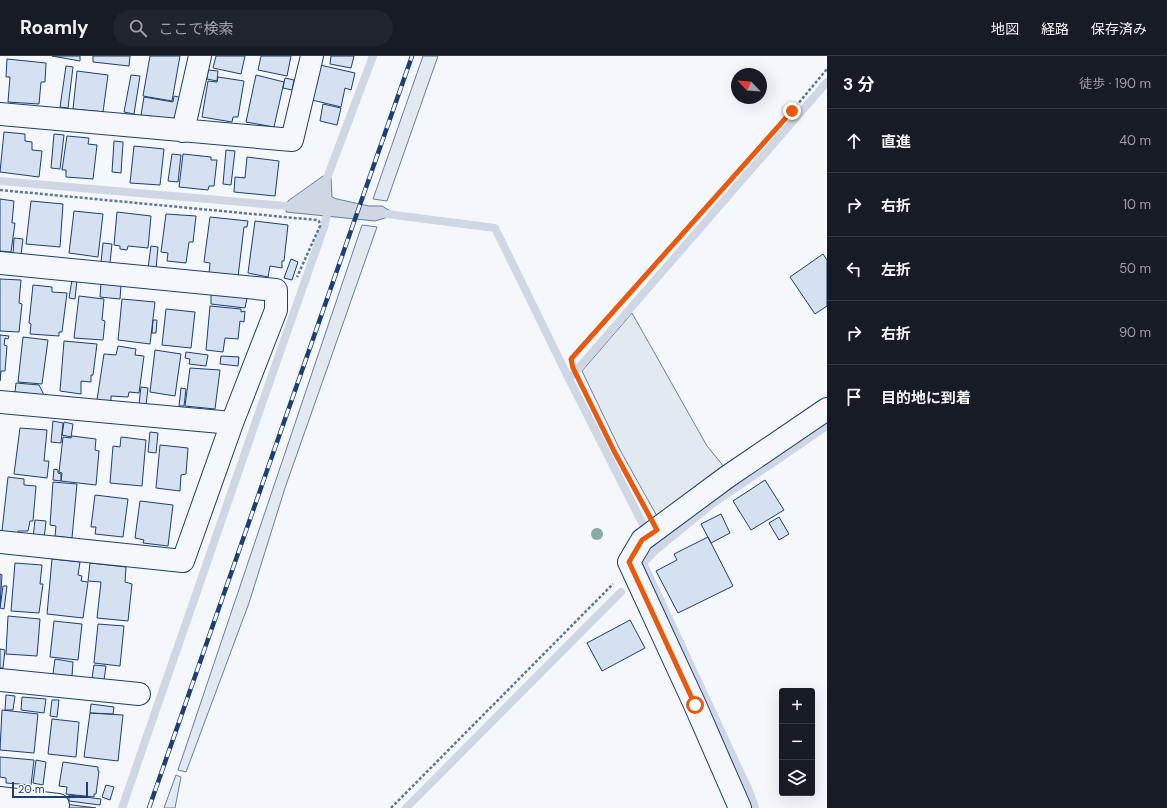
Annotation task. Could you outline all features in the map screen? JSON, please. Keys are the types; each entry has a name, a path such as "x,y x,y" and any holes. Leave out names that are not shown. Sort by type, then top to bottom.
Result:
{"street":[{"path":"183,131 200,56"},
{"path":"0,114 292,140 312,56"},
{"path":"0,263 276,290 276,310 232,423 183,561 0,542"},
{"path":"0,402 232,423"},
{"path":"740,808 695,705 629,562 651,534 727,477 827,409"},
{"path":"0,680 139,694"},
{"path":"0,798 58,805"}],"path":[{"path":"651,534 614,451 573,368 571,359 613,314 792,111 827,69"},
{"path":"0,190 319,221 320,226 289,294 276,299"},
{"path":"390,808 607,589 632,567"}],"shaded area":[{"path":"423,56 438,56 387,201 373,199"},
{"path":"323,176 331,178 332,197 369,206 382,206 390,211 388,217 375,221 286,212 288,201"},
{"path":"362,225 377,227 285,488 249,603 186,772 178,770"},
{"path":"632,313 707,446 725,468 658,518 620,450 582,371"},
{"path":"176,775 181,777 175,808 164,808"}],"building":[{"path":"52,56 80,56 80,61"},
{"path":"93,56 130,56 129,66 93,62"},
{"path":"150,56 180,56 172,101 143,96"},
{"path":"216,56 245,56 241,74 213,68"},
{"path":"261,56 291,56 287,76 258,70"},
{"path":"331,56 354,56 351,68 330,64"},
{"path":"7,59 46,63 45,82 41,82 39,104 8,102 10,77 6,77"},
{"path":"320,65 355,73 351,90 345,88 341,107 312,100"},
{"path":"66,66 73,67 68,108 60,107"},
{"path":"208,70 218,71 217,81 207,79"},
{"path":"77,71 108,75 103,112 73,109"},
{"path":"131,75 140,76 134,114 124,112"},
{"path":"256,75 284,82 274,127 246,122"},
{"path":"218,77 244,81 238,117 233,117 232,122 202,117 208,81 217,82"},
{"path":"285,78 294,80 292,90 283,88"},
{"path":"174,96 183,98 181,111 172,119 141,115 144,97 173,102"},
{"path":"323,104 341,108 337,125 320,121"},
{"path":"4,132 25,134 25,141 32,142 32,150 42,151 39,177 0,172"},
{"path":"54,134 64,135 60,169 51,168"},
{"path":"67,136 89,138 88,144 97,145 93,179 66,177 66,170 62,170"},
{"path":"114,141 123,142 121,173 112,172"},
{"path":"134,146 164,149 160,185 130,183"},
{"path":"226,150 235,151 231,185 223,184"},
{"path":"172,154 181,155 178,182 168,181"},
{"path":"183,154 211,157 211,160 217,160 214,186 209,186 208,190 179,187"},
{"path":"247,157 279,161 275,196 234,192 235,177 245,178"},
{"path":"0,199 14,201 12,223 15,223 11,252 0,251"},
{"path":"31,201 63,204 60,247 26,244"},
{"path":"74,211 103,214 98,257 69,253"},
{"path":"117,212 151,216 148,248 128,246 127,250 120,249 120,246 114,245"},
{"path":"166,214 196,216 193,242 189,242 186,263 167,261 168,253 161,252"},
{"path":"210,217 248,221 247,227 244,227 238,277 209,274 210,263 204,262"},
{"path":"255,221 288,225 282,268 270,266 268,277 248,273"},
{"path":"14,238 23,239 21,255 13,254"},
{"path":"103,243 112,244 110,263 101,262"},
{"path":"151,246 158,247 156,269 148,268"},
{"path":"823,254 827,260 827,306 815,314 790,277"},
{"path":"291,259 298,262 292,280 284,278"},
{"path":"0,279 21,280 19,303 22,304 19,332 0,331"},
{"path":"72,280 77,280 75,299 69,298"},
{"path":"101,283 121,285 120,299 100,297"},
{"path":"33,285 52,287 52,292 67,293 62,332 59,332 59,336 30,334 31,324 29,323"},
{"path":"211,294 247,298 245,308 211,304"},
{"path":"79,296 104,299 102,320 105,321 103,340 74,338"},
{"path":"122,299 155,302 150,344 118,340"},
{"path":"210,306 241,309 241,312 245,311 244,322 240,321 238,339 225,338 223,352 206,350"},
{"path":"166,309 195,312 191,348 162,345"},
{"path":"153,320 157,320 156,333 152,333"},
{"path":"0,335 9,336 8,339 5,338 4,345 7,346 5,371 1,371 0,381"},
{"path":"23,337 48,340 42,384 18,382"},
{"path":"64,341 97,344 91,382 81,381 81,394 60,391"},
{"path":"118,346 136,349 135,355 144,356 139,393 129,392 128,397 111,396 111,402 97,400 104,354 116,355"},
{"path":"155,350 181,354 175,396 150,392"},
{"path":"186,352 208,355 206,366 189,364 190,359 185,358"},
{"path":"221,356 239,357 238,366 220,364"},
{"path":"190,368 220,370 215,409 185,406"},
{"path":"16,383 39,385 44,395 15,392"},
{"path":"141,387 148,388 146,405 139,404"},
{"path":"181,388 186,389 184,406 179,406"},
{"path":"53,421 63,423 61,443 51,442"},
{"path":"64,422 73,424 71,437 62,435"},
{"path":"20,428 47,430 44,461 49,461 47,478 14,474"},
{"path":"150,432 158,433 156,453 148,452"},
{"path":"72,436 96,439 95,450 99,451 96,485 61,481 62,473 59,472 63,437 71,438"},
{"path":"121,437 146,440 142,486 110,483 113,446 120,447"},
{"path":"160,445 188,448 186,474 181,475 180,491 156,488"},
{"path":"54,469 58,470 58,473 61,474 61,481 53,480"},
{"path":"8,477 24,479 24,485 36,486 33,521 30,521 28,531 18,531 17,534 2,531"},
{"path":"765,480 784,510 751,530 733,501"},
{"path":"53,482 77,484 72,538 55,536 56,526 50,525"},
{"path":"95,495 128,499 123,537 95,534 96,527 91,527"},
{"path":"140,501 173,505 168,546 143,543 144,540 135,538"},
{"path":"721,514 730,533 711,543 701,524"},
{"path":"779,517 789,534 779,540 769,523"},
{"path":"35,520 46,521 44,539 33,538"},
{"path":"708,537 733,586 678,613 656,571 677,560 674,554"},
{"path":"52,559 80,562 78,575 82,576 81,581 88,582 83,618 47,614"},
{"path":"15,563 42,565 40,584 43,584 39,613 11,611"},
{"path":"90,563 126,567 125,582 132,584 128,621 97,618 101,582 88,581"},
{"path":"0,574 2,575 0,607"},
{"path":"3,586 7,586 4,609 0,608"},
{"path":"8,616 40,619 37,656 6,654"},
{"path":"630,620 645,648 602,671 587,643"},
{"path":"54,621 82,624 78,660 50,657"},
{"path":"98,624 124,626 120,666 94,663"},
{"path":"0,649 5,650 3,668 0,668"},
{"path":"55,659 73,662 72,676 53,674"},
{"path":"94,665 106,666 104,680 92,678"},
{"path":"6,695 15,696 13,710 5,710"},
{"path":"22,697 46,699 44,713 21,710"},
{"path":"52,700 59,700 57,717 50,716"},
{"path":"91,704 114,707 113,714 90,713"},
{"path":"2,710 38,714 34,753 0,750"},
{"path":"90,713 123,715 118,761 84,757"},
{"path":"52,719 79,722 76,757 48,754"},
{"path":"0,757 34,760 31,785 6,783 6,778 0,777"},
{"path":"36,760 46,762 43,785 33,783"},
{"path":"63,762 98,767 99,771 96,794 94,794 94,797 66,794 67,787 59,786"},
{"path":"106,785 114,787 110,800 102,797"},
{"path":"69,795 101,799 100,805 69,801"},
{"path":"65,804 96,808 64,808"}],"waterway":[{"path":"324,186 373,56"},
{"path":"569,379 827,82"},
{"path":"0,181 298,207"},
{"path":"122,808 324,227 329,206"},
{"path":"379,213 495,228 569,379 656,550"},
{"path":"641,567 656,550 712,504 827,426"},
{"path":"643,563 750,793 755,808"},
{"path":"406,808 621,592"}],"railway":[{"path":"149,808 412,56"}],"route":[{"path":"695,705 629,562 642,540 657,530 614,451 573,368 571,359 613,314 792,111"}]}
